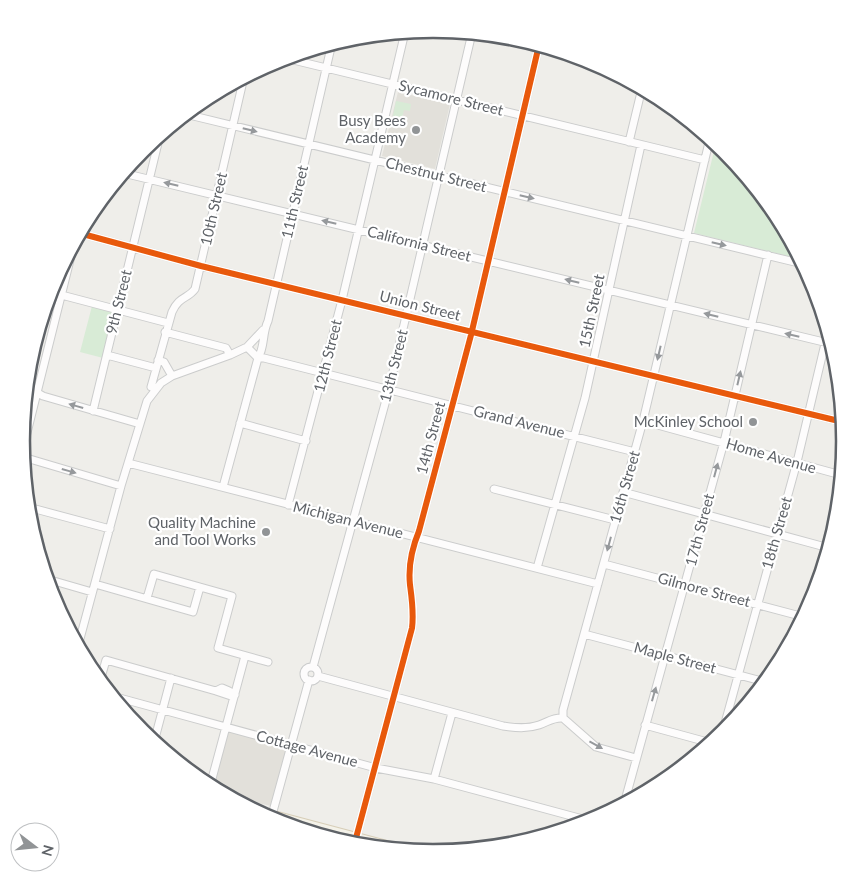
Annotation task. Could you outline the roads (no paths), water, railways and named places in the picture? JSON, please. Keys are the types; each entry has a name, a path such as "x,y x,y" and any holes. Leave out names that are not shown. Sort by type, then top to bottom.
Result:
{"street":[{"name":"12th Street","path":"288,505 324,373 403,39"},
{"name":"13th Street","path":"312,667 388,389 440,176 470,40"},
{"name":"11th Street","path":"222,487 261,353 264,339 263,330 268,320 330,52"},
{"name":"14th Street","path":"351,835 376,768 412,628 414,609 410,560 472,332 537,52"},
{"name":"Sycamore Street","path":"298,61 705,160"},
{"name":"10th Street","path":"81,636 121,486 152,389 165,332 176,303 195,289 242,87"},
{"path":"629,142 640,96"},
{"name":"Chestnut Street","path":"195,116 793,261"},
{"name":"15th Street","path":"537,568 594,362 642,145"},
{"name":"16th Street","path":"563,718 566,699 643,421 708,146"},
{"name":"9th Street","path":"93,411 157,148"},
{"name":"California Street","path":"130,175 823,342"},
{"name":"Union Street","path":"86,236 201,266 835,420"},
{"name":"17th Street","path":"627,794 724,442 768,255"},
{"path":"31,417 66,277"},
{"path":"58,294 168,323"},
{"path":"152,389 172,376 247,347 263,330"},
{"path":"165,332 226,348 230,355"},
{"path":"247,347 258,358"},
{"name":"18th Street","path":"727,717 826,353"},
{"path":"106,355 156,368"},
{"name":"Grand Avenue","path":"258,358 635,452"},
{"path":"158,360 164,362 172,376"},
{"path":"33,390 43,396 140,424"},
{"name":"Home Avenue","path":"643,421 835,473"},
{"path":"240,423 306,441"},
{"path":"31,459 121,486"},
{"name":"Michigan Avenue","path":"128,462 598,584"},
{"path":"494,489 615,520"},
{"path":"623,492 822,546"},
{"path":"36,509 110,530"},
{"name":"Gilmore Street","path":"604,564 796,615"},
{"path":"147,598 154,574 232,596 218,648 268,662"},
{"path":"55,581 147,598 193,612 200,587"},
{"name":"Maple Street","path":"584,634 757,680"},
{"path":"212,778 245,656"},
{"path":"103,672 106,660 216,691 222,688 235,696"},
{"path":"309,680 305,677 307,669 312,667 316,669 318,676"},
{"path":"318,676 452,713 516,728 529,728 555,717 563,718 596,747 636,758"},
{"path":"309,680 315,679 318,676"},
{"path":"156,734 171,678"},
{"path":"273,810 309,680"},
{"name":"Cottage Avenue","path":"124,699 376,768 434,779 575,818"},
{"path":"542,724 558,710 566,699"},
{"path":"434,779 452,713"},
{"path":"645,725 703,741"}],"place":[{"name":"Busy Bees Academy","path":"416,130"},
{"name":"McKinley School","path":"753,422"},
{"name":"Quality Machine and Tool Works","path":"266,532"}]}
